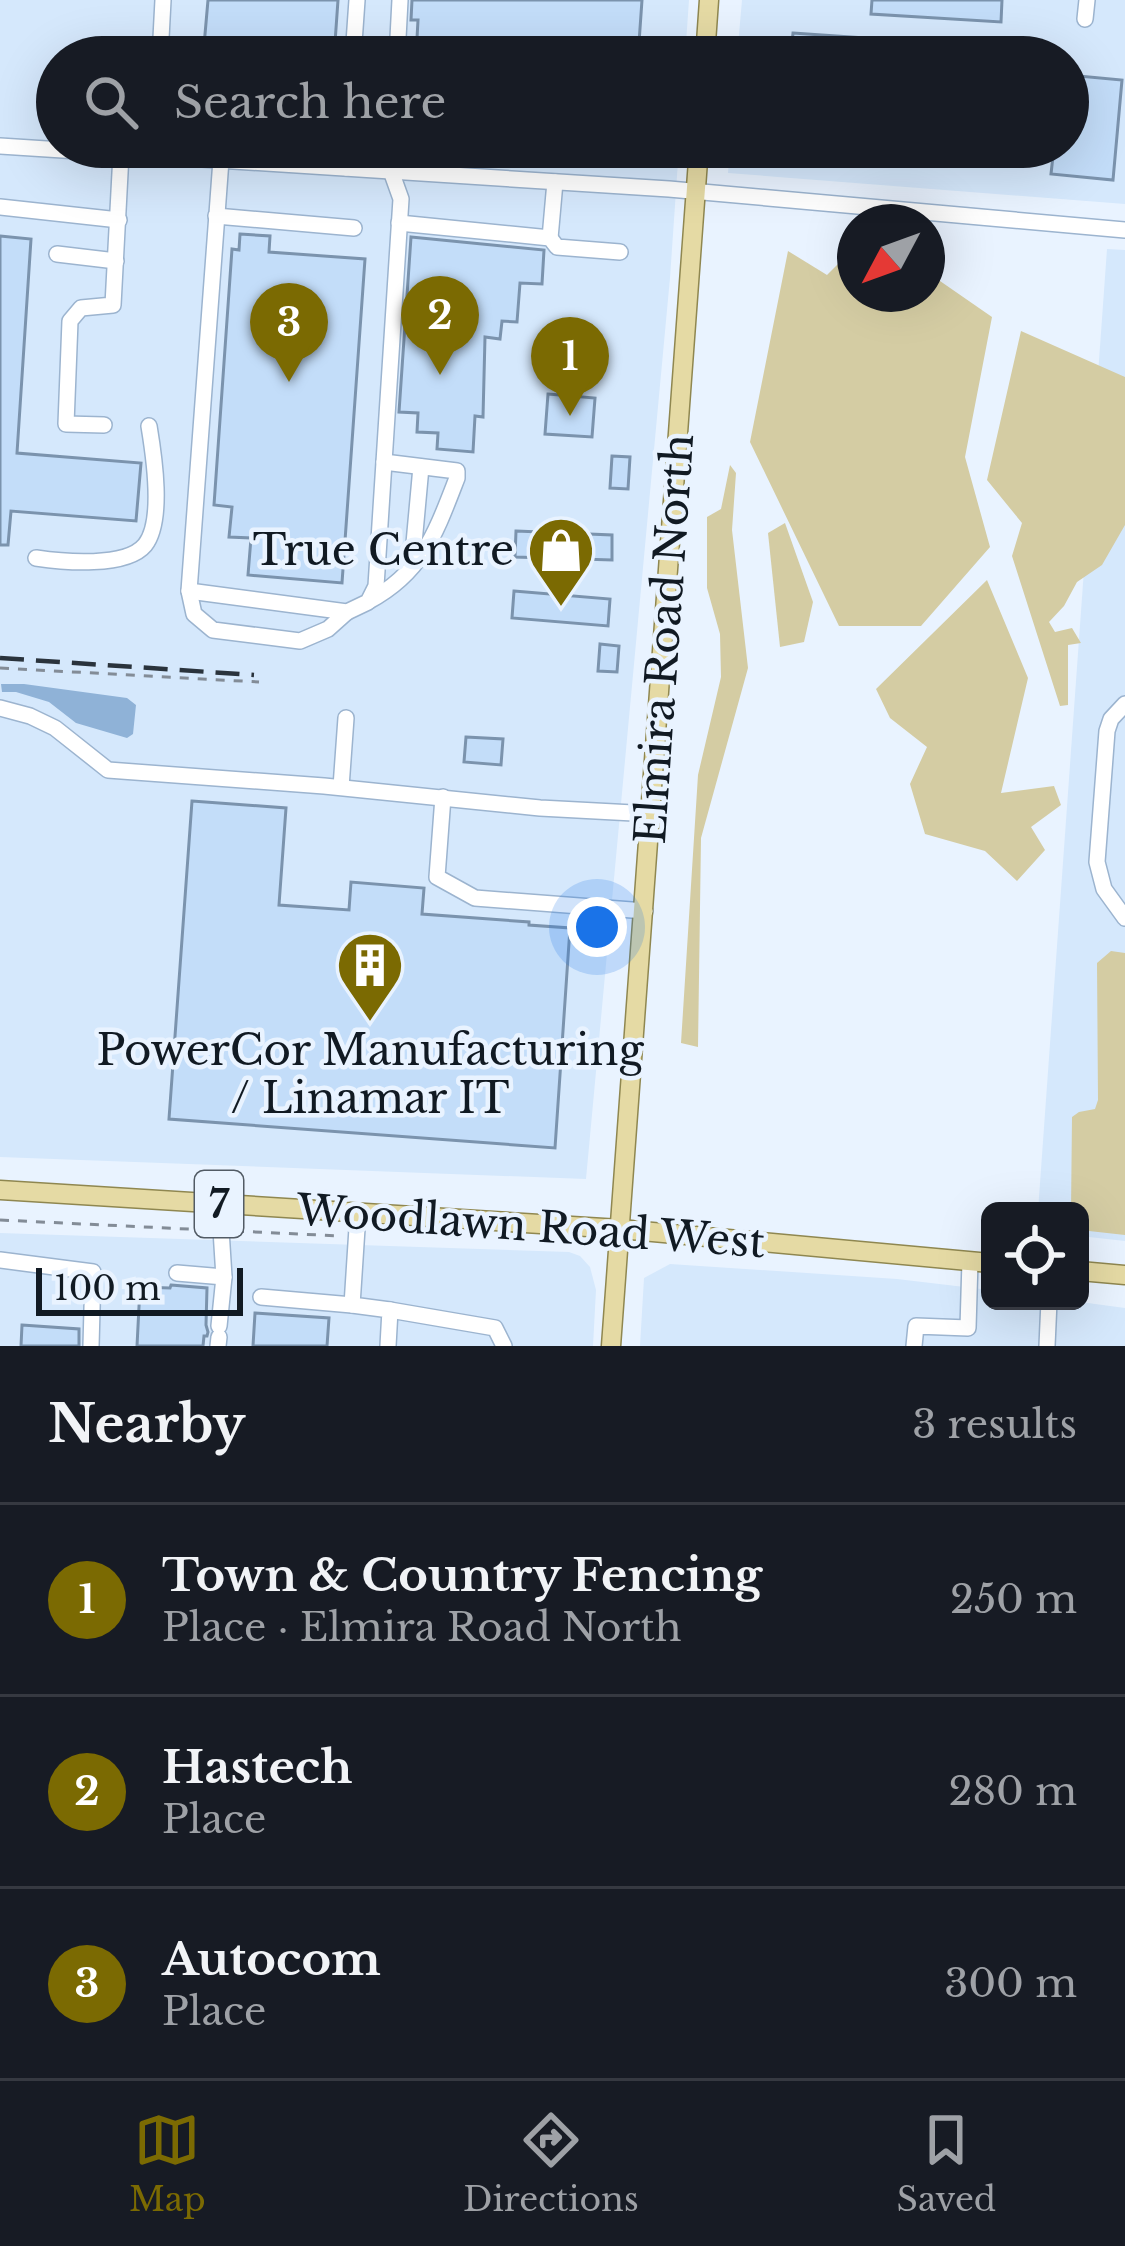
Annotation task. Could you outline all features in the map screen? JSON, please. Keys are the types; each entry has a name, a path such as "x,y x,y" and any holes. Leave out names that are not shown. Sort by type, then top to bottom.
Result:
{"main road":[{"path":"707,36 710,0"},
{"name":"Elmira Road North","path":"611,1346 697,168"},
{"name":"Woodlawn Road West","path":"0,1190 620,1229 980,1262"},
{"path":"1089,1272 1125,1275"}],"street":[{"path":"161,36 164,0"},
{"path":"354,36 357,0"},
{"path":"398,36 400,0"},
{"path":"1085,19 1087,0"},
{"path":"0,146 36,148"},
{"path":"104,424 66,424 70,321 81,308 113,305 121,168"},
{"path":"219,168 189,591 194,614 213,630 300,640 328,629 347,612 390,590 420,560 457,471 384,462"},
{"path":"346,168 695,192 1125,230"},
{"path":"368,602 376,586 401,199 391,168"},
{"path":"555,182 550,238 557,247 620,252"},
{"path":"0,207 119,220"},
{"path":"216,216 354,228"},
{"path":"399,223 550,238"},
{"path":"57,254 116,261"},
{"path":"36,558 106,560 124,558 143,548 154,529 155,464 149,426"},
{"path":"412,568 421,466"},
{"path":"189,591 347,612"},
{"path":"1125,704 1107,731 1097,862 1104,889 1125,918"},
{"path":"0,708 56,728 108,770 652,814"},
{"path":"341,787 346,718"},
{"path":"443,797 437,878 475,898 645,911"},
{"path":"219,1336 224,1204"},
{"path":"352,1305 358,1213"},
{"path":"0,1260 93,1271 91,1346"},
{"path":"914,1346 916,1325 968,1337 980,1262"},
{"path":"177,1273 224,1277"},
{"path":"261,1297 390,1310 495,1328 504,1346"},
{"path":"388,1346 390,1310"},
{"path":"1046,1346 1048,1310"}],"path":[{"path":"0,668 260,682"},
{"path":"0,1220 343,1236"}],"shaded area":[{"path":"0,0 689,0 686,36 36,36 36,168 678,168 586,1179 0,1157"},
{"path":"742,0 1125,0 1125,204 728,173 728,168 1089,168 1089,36 739,36"},
{"path":"1107,249 1125,250 1125,1241 1089,1237 1089,1202 1039,1202"},
{"path":"788,251 827,275 837,265 837,312 945,312 945,284 992,317 965,457 990,547 921,626 839,626 750,442"},
{"path":"1021,331 1125,377 1125,525 1102,565 1077,582 1049,622 1055,632 1072,628 1081,643 1068,645 1068,705 1060,706 1012,556 1022,523 987,480"},
{"path":"730,465 736,473 732,530 748,668 701,838 698,1047 681,1043 698,775 721,677 720,634 707,588 707,517 721,509"},
{"path":"785,523 813,602 804,642 780,647 768,533"},
{"path":"987,580 1028,678 1001,793 1054,786 1061,805 1031,827 1045,850 1017,881 985,851 925,834 910,784 927,747 890,718 876,689"},
{"path":"1111,951 1125,953 1125,1235 1089,1231 1089,1202 1071,1202 1072,1117 1095,1109 1098,1100 1097,963"},
{"path":"0,1233 569,1252 590,1267 596,1290 593,1346 0,1346"},
{"path":"670,1264 981,1289 981,1310 1089,1310 1089,1303 1125,1308 1125,1346 640,1346 644,1278"}],"water":[{"path":"1,684 127,698 136,705 133,734 127,738 76,723 49,702 2,692"}],"building":[{"path":"208,0 338,0 335,36 205,36"},
{"path":"412,0 642,0 639,36 417,36 418,20 411,20"},
{"path":"872,0 1002,0 1001,22 871,14"},
{"path":"1089,77 1122,80 1113,180 1051,174 1052,168 1089,168"},
{"path":"240,234 270,236 269,252 365,259 342,583 248,575 251,538 229,537 232,507 214,505 232,249 239,250"},
{"path":"0,236 31,239 17,453 141,463 136,521 11,511 8,545 0,545"},
{"path":"411,237 544,250 542,284 520,283 517,322 502,321 500,339 485,337 483,417 475,416 473,452 437,449 438,433 417,432 418,413 399,412"},
{"path":"548,394 595,398 592,437 545,434"},
{"path":"612,456 630,457 628,489 610,488"},
{"path":"516,531 612,535 612,560 515,557"},
{"name":"True Centre","path":"514,591 610,599 608,626 512,618"},
{"path":"600,644 619,646 617,672 598,671"},
{"path":"466,737 503,739 501,765 464,762"},
{"name":"PowerCor Manufacturing / Linamar IT","path":"192,801 286,808 279,905 349,910 351,882 424,888 422,914 570,928 555,1148 169,1119"},
{"path":"140,1287 207,1288 208,1332 203,1346 137,1346"},
{"path":"255,1313 329,1318 327,1346 253,1346"},
{"path":"22,1325 79,1329 79,1346 21,1346"}],"railway":[{"path":"0,658 254,675"}],"place":[{"name":"Hastech","path":"440,375"},
{"name":"Autocom","path":"289,382"},
{"name":"Town & Country Fencing","path":"570,416"},
{"name":"True Centre","path":"561,609"},
{"name":"PowerCor Manufacturing / Linamar IT","path":"370,1024"}]}
